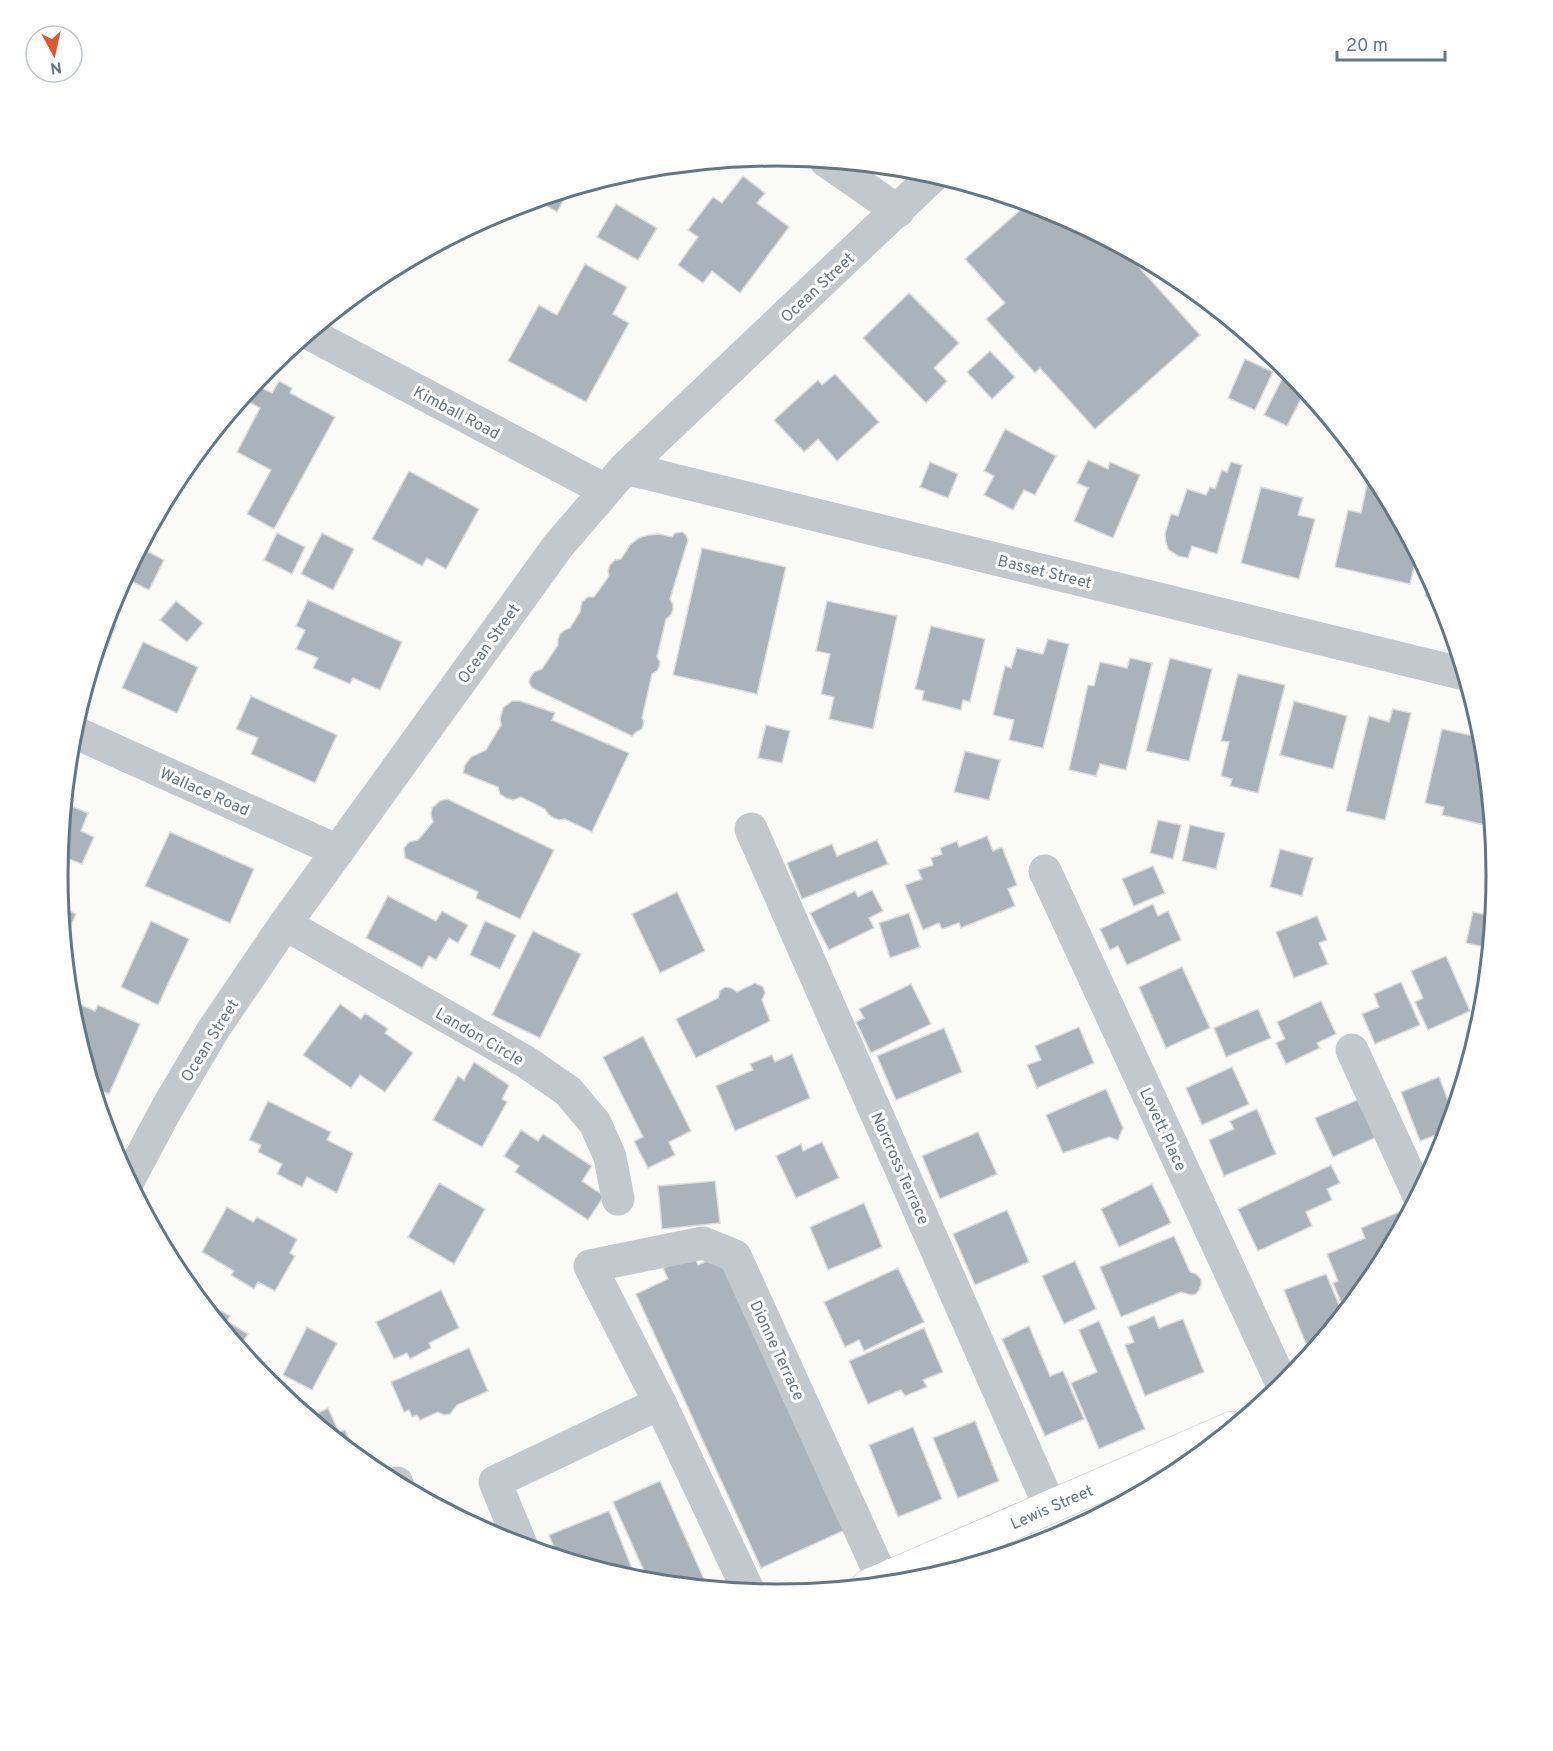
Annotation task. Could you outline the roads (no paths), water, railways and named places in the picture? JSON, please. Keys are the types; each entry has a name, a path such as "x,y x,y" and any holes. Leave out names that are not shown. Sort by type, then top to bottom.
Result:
{"main road":[{"name":"Lewis Street","path":"938,1565 1050,1507 1190,1451"}],"street":[{"path":"839,170 898,211"},
{"name":"Ocean Street","path":"133,1172 213,1030 285,924 558,546 615,479 926,183"},
{"name":"Kimball Road","path":"316,337 615,479"},
{"name":"Basset Street","path":"615,479 1455,672"},
{"name":"Wallace Road","path":"81,735 338,851"},
{"name":"Norcross Terrace","path":"752,829 1050,1507"},
{"name":"Lovett Place","path":"1045,871 1279,1376"},
{"name":"Landon Circle","path":"285,924 516,1056 568,1091 595,1123 610,1157 618,1199"},
{"path":"1352,1050 1414,1185"},
{"name":"Dionne Terrace","path":"660,1403 590,1266 703,1243 735,1256 874,1577"},
{"path":"517,1535 495,1482 660,1403 745,1583"}]}
